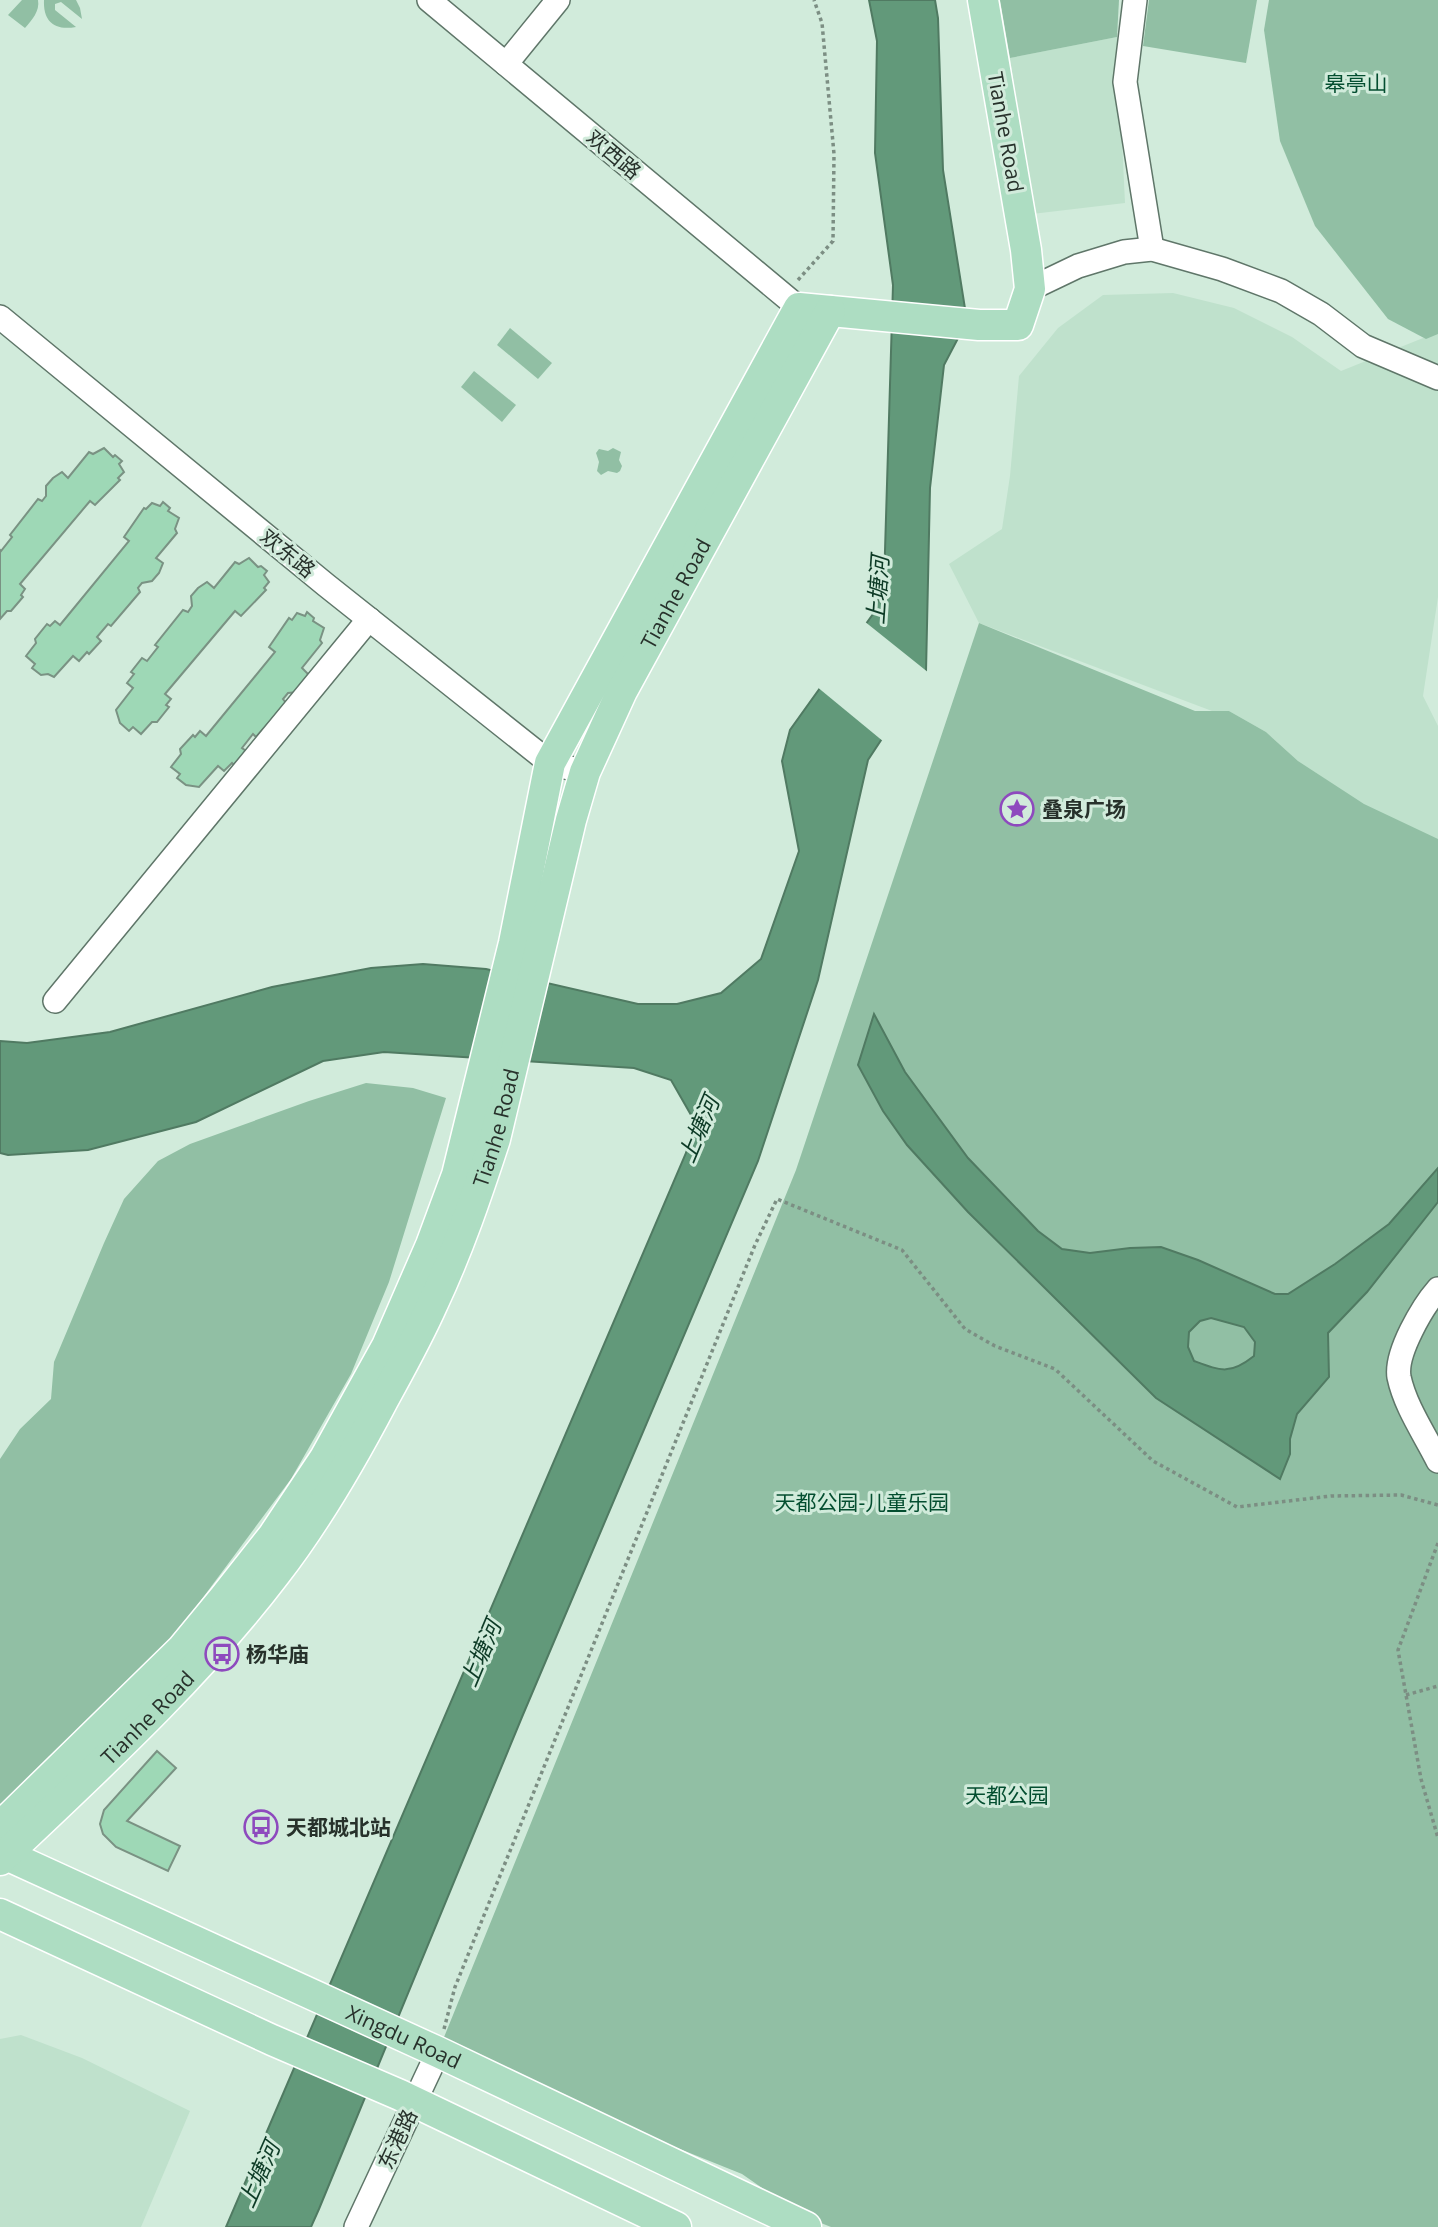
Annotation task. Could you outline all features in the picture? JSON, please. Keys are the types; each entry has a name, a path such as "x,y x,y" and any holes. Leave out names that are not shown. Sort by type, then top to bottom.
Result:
{"main road":[{"name":"Tianhe Road","path":"1,1848 192,1672 248,1608 304,1533 358,1447 434,1302 479,1189 495,1139 527,944 550,762 792,301 831,311 979,325 1018,325 1030,289 1026,250 983,0"},
{"name":"Tianhe Road","path":"1,1848 182,1649 273,1536 325,1458 387,1346 431,1245 457,1175 477,1101 585,772 622,691 831,311"},
{"name":"Xingdu Road","path":"1,1848 806,2227"},
{"path":"0,1914 272,2040 407,2098 676,2227"}],"street":[{"name":"欢西路","path":"429,0 792,301"},
{"path":"506,64 558,0"},
{"path":"1135,0 1125,82 1152,248"},
{"path":"1030,289 1077,266 1124,252 1152,248 1222,269 1281,291 1321,314 1363,345 1438,378"},
{"name":"欢东路","path":"0,317 369,619 550,762 585,772"},
{"path":"55,1001 369,619"},
{"path":"1438,1289 1426,1302 1406,1341 1398,1374 1406,1398 1438,1461"},
{"name":"东港路","path":"356,2227 407,2098 432,2049"}],"path":[{"path":"792,301 833,241 834,154 822,23 814,0"},
{"path":"432,2049 750,1258 777,1199 901,1250 965,1329 995,1346 1055,1368 1153,1461 1237,1507 1331,1496 1401,1494 1438,1505"},
{"path":"1438,1543 1398,1650 1421,1779 1438,1839"},
{"path":"1406,1696 1438,1686"}],"shaded area":[{"path":"1117,37 1125,203 1032,214 1010,58"},
{"path":"1173,293 1234,308 1292,337 1341,371 1438,332 1438,597 1423,696 1438,726 1438,854 1298,761 1266,732 1229,711 1212,711 979,623 949,564 1002,529 1019,376 1058,328 1103,295"},
{"path":"21,2035 82,2058 190,2111 141,2227 0,2227 0,2039"}],"green space":[{"path":"22,0 38,0 37,12 25,28 8,15"},
{"path":"44,0 76,0 82,19 61,2 55,4 55,10 76,27 56,26 45,14"},
{"path":"1000,0 1119,0 1117,37 1010,58"},
{"path":"1149,0 1257,0 1246,63 1143,46"},
{"name":"皋亭山","path":"1269,0 1438,0 1438,334 1426,339 1388,319 1315,226 1280,141 1264,30"},
{"path":"510,328 552,363 538,379 497,345"},
{"path":"474,371 516,405 502,422 461,387"},
{"path":"613,448 621,452 620,471 608,471 601,475 597,471 599,462 596,453 599,449 608,451"},
{"name":"天都公园","path":"979,623 1195,711 1229,711 1266,732 1298,761 1364,804 1438,839 1438,2227 831,2227 801,2215 742,2174 438,2052 796,1170"},
{"path":"366,1083 413,1088 446,1098 389,1282 351,1374 291,1479 164,1650 12,1799 0,1804 0,1459 20,1429 51,1399 54,1362 124,1199 158,1161 190,1144"}],"water":[{"name":"上塘河","path":"869,0 935,0 938,18 943,170 967,321 944,365 930,488 926,672 868,760 818,980 758,1161 522,1717 311,2227 226,2227 686,1153 695,1122 671,1080 634,1068 384,1052 323,1061 196,1122 88,1150 8,1155 0,1153 0,1041 27,1043 110,1032 272,987 371,968 423,964 486,969 638,1004 677,1004 721,993 761,959 799,851 782,761 790,730 873,614 884,584 893,285 875,153 877,41"},
{"path":"874,1014 905,1072 968,1158 1038,1231 1062,1249 1090,1253 1161,1247 1275,1294 1288,1294 1335,1264 1389,1224 1438,1168 1438,1202 1367,1292 1328,1333 1329,1377 1297,1414 1290,1439 1290,1454 1280,1479 1156,1398 968,1212 907,1145 883,1111 858,1065","holes":["1211,1318 1244,1327 1255,1342 1254,1356 1246,1362 1232,1369 1219,1369 1194,1361 1188,1347 1189,1332 1200,1321"]}],"pier":[{"path":"864,621 929,673 884,742 816,686"}],"building":[{"path":"104,448 122,461 119,464 124,472 118,478 120,480 95,505 90,501 20,584 25,589 21,595 23,597 0,619 0,550 38,499 42,501 46,496 46,486 53,478 62,472 68,478 89,452 93,454"},
{"path":"163,502 170,508 168,511 179,518 175,529 177,533 156,558 163,563 159,573 152,581 142,583 138,588 140,592 111,626 108,624 97,637 101,641 89,654 87,652 79,661 73,656 54,677 41,675 32,668 35,664 26,656 36,643 35,639 47,624 50,626 55,621 60,625 129,541 124,537 144,508 152,503 160,506"},
{"path":"249,558 267,571 264,575 269,582 264,588 266,590 241,616 235,611 165,694 171,699 166,705 169,707 157,722 152,722 141,734 133,727 129,731 120,723 116,710 133,688 127,683 134,674 131,672 142,658 147,661 158,647 155,645 183,610 188,612 192,606 191,596 198,588 207,582 214,588 235,562 239,564"},
{"path":"307,612 314,618 313,621 324,628 320,640 322,643 302,668 308,674 304,684 298,692 288,693 283,699 286,703 256,737 253,734 242,748 246,751 234,765 232,763 224,771 218,766 199,787 186,785 177,778 180,774 171,767 181,754 180,749 200,731 206,736 275,652 269,647 289,618 292,620 297,613 305,616"},
{"path":"157,1751 176,1768 127,1821 180,1846 168,1871 116,1847 103,1834 100,1824 104,1810"}],"place":[{"name":"叠泉广场","path":"1017,809"},
{"name":"杨华庙","path":"222,1654"},
{"name":"天都城北站","path":"261,1827"}],"park label":[{"name":"天都公园-儿童乐园","path":"862,1502"}]}
